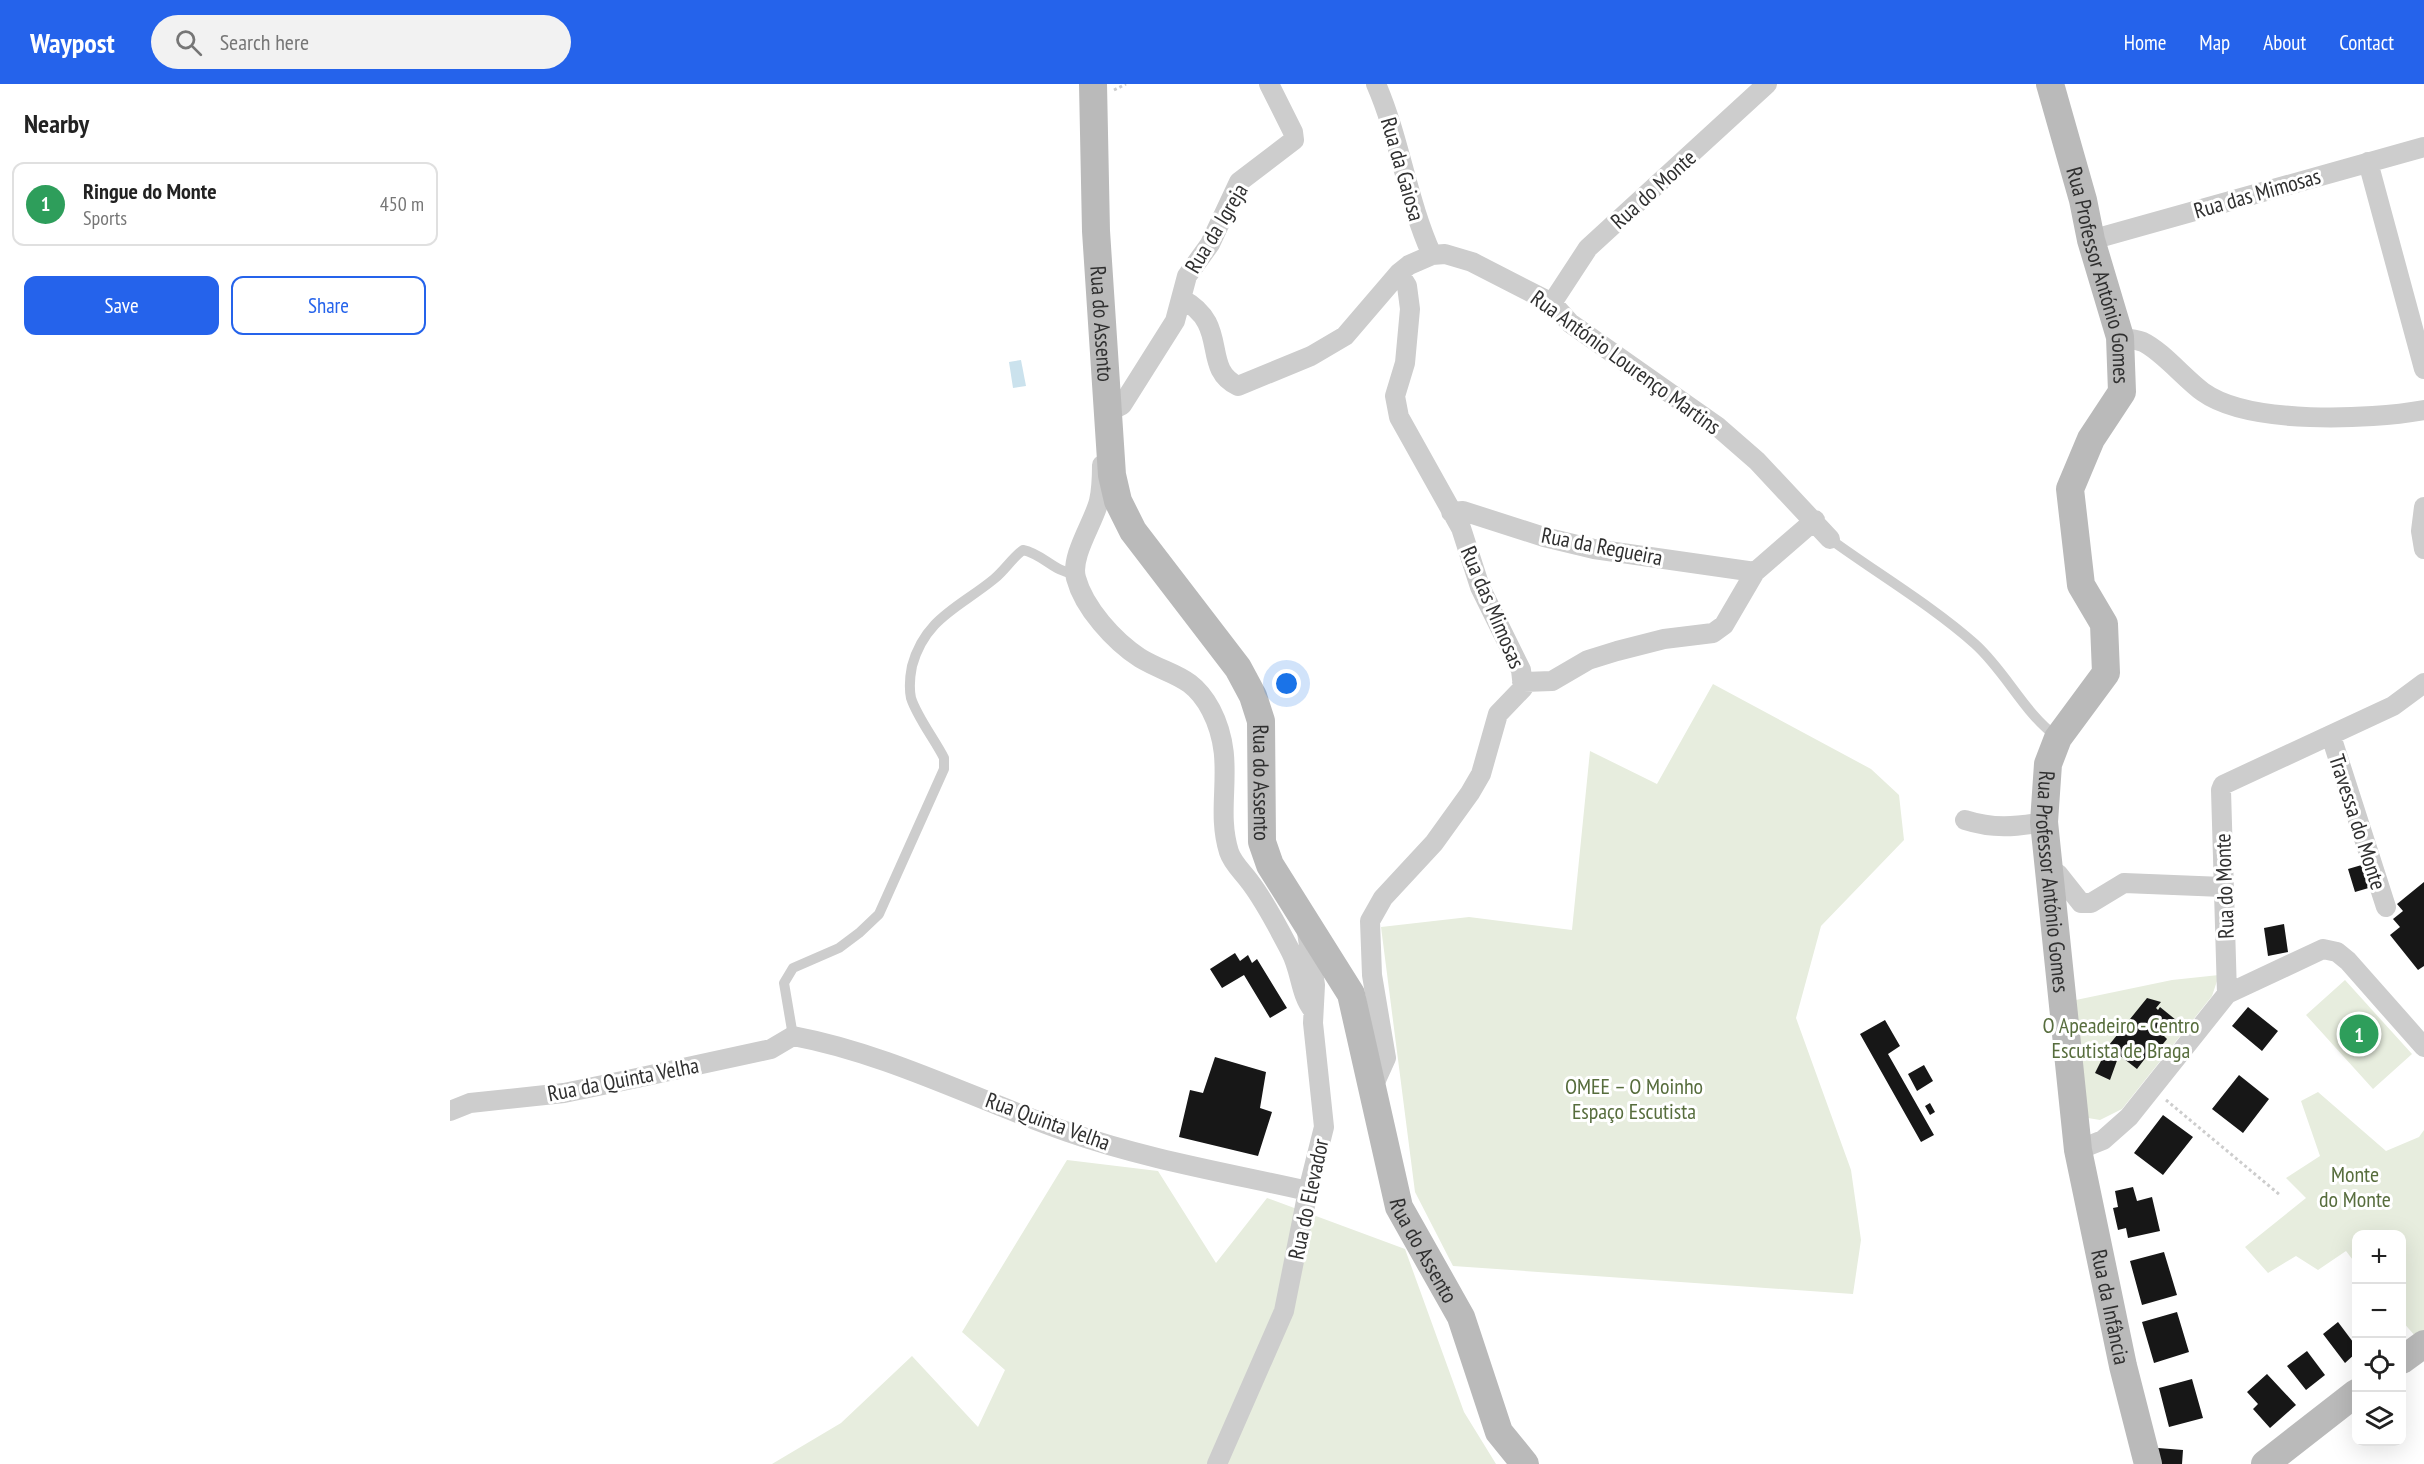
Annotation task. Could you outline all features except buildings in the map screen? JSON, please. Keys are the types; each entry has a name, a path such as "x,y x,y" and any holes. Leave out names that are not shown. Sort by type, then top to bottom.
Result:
{"street":[{"name":"Rua do Assento","path":"1093,84 1096,231 1112,475 1118,501 1133,531 1238,668 1252,696 1261,721 1262,842 1270,865 1351,994 1399,1207 1461,1317 1499,1432 1525,1464"},
{"name":"Rua da Igreja","path":"1108,416 1122,405 1175,321 1187,276 1210,244 1239,182 1294,140 1293,132 1269,84"},
{"name":"Rua da Gaiosa","path":"1376,84 1384,103 1417,221 1432,255"},
{"name":"Rua do Monte","path":"1552,303 1588,248 1767,84"},
{"name":"Rua Professor António Gomes","path":"2050,84 2083,200 2091,240 2120,337 2122,392 2091,439 2070,489 2082,585 2104,624 2106,673 2058,738 2048,764 2044,822 2078,1150"},
{"name":"Rua das Mimosas","path":"2091,240 2424,147"},
{"path":"2368,162 2424,369"},
{"name":"Rua António Lourenço Martins","path":"1432,255 1445,254 1472,262 1552,303 1570,323 1718,427 1757,461 1815,520 1830,539"},
{"path":"1182,299 1195,306 1207,319 1213,334 1219,371 1230,382 1238,386 1311,356 1345,336 1399,273 1409,265 1432,255"},
{"name":"Rua das Mimosas","path":"1372,1089 1386,1058 1372,975 1370,921 1383,898 1434,843 1470,793 1481,774 1498,714 1523,688 1521,670 1480,587 1461,528 1399,417 1395,396 1405,363 1410,309 1407,286 1399,273"},
{"path":"2120,337 2143,342 2203,392 2228,406 2267,415 2398,414 2424,410"},
{"path":"1108,416 1101,435 1102,483 1099,502 1081,544 1075,574 1080,592 1120,643 1141,658 1188,681 1209,708 1220,730 1225,750 1225,825 1229,853 1251,882 1291,952 1299,970 1305,1001 1314,1010"},
{"path":"2424,507 2421,531 2424,549"},
{"name":"Rua da Regueira","path":"1451,512 1463,511 1544,537 1594,549 1755,572"},
{"path":"1522,682 1552,681 1588,660 1626,648 1664,639 1713,633 1724,625 1755,572 1815,520"},
{"name":"Rua do Monte","path":"2227,994 2221,790 2223,785 2393,706 2424,683"},
{"name":"Travessa do Monte","path":"2331,736 2386,907"},
{"path":"1965,820 1986,827 2003,828 2044,822"},
{"path":"2048,868 2058,874 2081,903 2091,903 2124,883 2223,887"},
{"name":"Rua do Elevador","path":"1217,1464 1284,1311 1308,1191 1324,1127 1314,1010 1315,985 1305,920"},
{"path":"2078,1150 2103,1140 2128,1117 2227,994 2323,949 2337,952 2348,961 2424,1047"},
{"name":"Rua da Quinta Velha","path":"450,1111 470,1103 564,1093 771,1049 793,1036"},
{"name":"Rua Quinta Velha","path":"793,1036 828,1043 943,1082 1069,1132 1159,1157 1308,1191"},
{"name":"Rua da Infância","path":"2078,1150 2123,1366 2148,1464"},
{"path":"2406,1357 2424,1344"},
{"path":"2265,1464 2352,1396"}],"lane":[{"name":"Rua António Lourenço Martins","path":"1830,539 1975,644 2000,669 2045,728 2058,738"},
{"path":"793,1036 784,983 793,968 839,948 879,914 944,769 944,758 912,699 910,677 916,652 932,626 953,607 996,578 1011,558 1023,550 1035,552 1061,572 1075,574"}],"path":[{"path":"2152,1088 2280,1195"}],"green space":[{"name":"OMEE – O Moinho Espaço Escutista","path":"1713,684 1871,769 1899,795 1904,840 1821,926 1796,1018 1851,1170 1861,1240 1853,1294 1453,1266 1415,1192 1381,927 1469,917 1572,930 1590,751 1657,784"},
{"name":"O Apeadeiro - Centro Escutista de Braga","path":"2219,975 2212,996 2122,1109 2100,1120 2088,1118 2071,1001 2172,980"},
{"path":"2345,980 2412,1054 2373,1089 2306,1015"},
{"name":"Monte do Monte","path":"2318,1092 2386,1151 2419,1137 2424,1130 2424,1332 2416,1337 2406,1326 2406,1230 2352,1230 2352,1259 2346,1251 2318,1270 2296,1256 2268,1273 2245,1247 2306,1198 2286,1178 2320,1156 2301,1101"},
{"path":"1067,1160 1158,1171 1216,1263 1267,1198 1405,1249 1464,1412 1496,1464 772,1464 841,1423 912,1356 978,1427 1005,1370 962,1332"}],"water":[{"path":"1021,360 1026,386 1013,388 1009,362"}],"place":[{"name":"Ringue do Monte","path":"2359,1034"}]}
